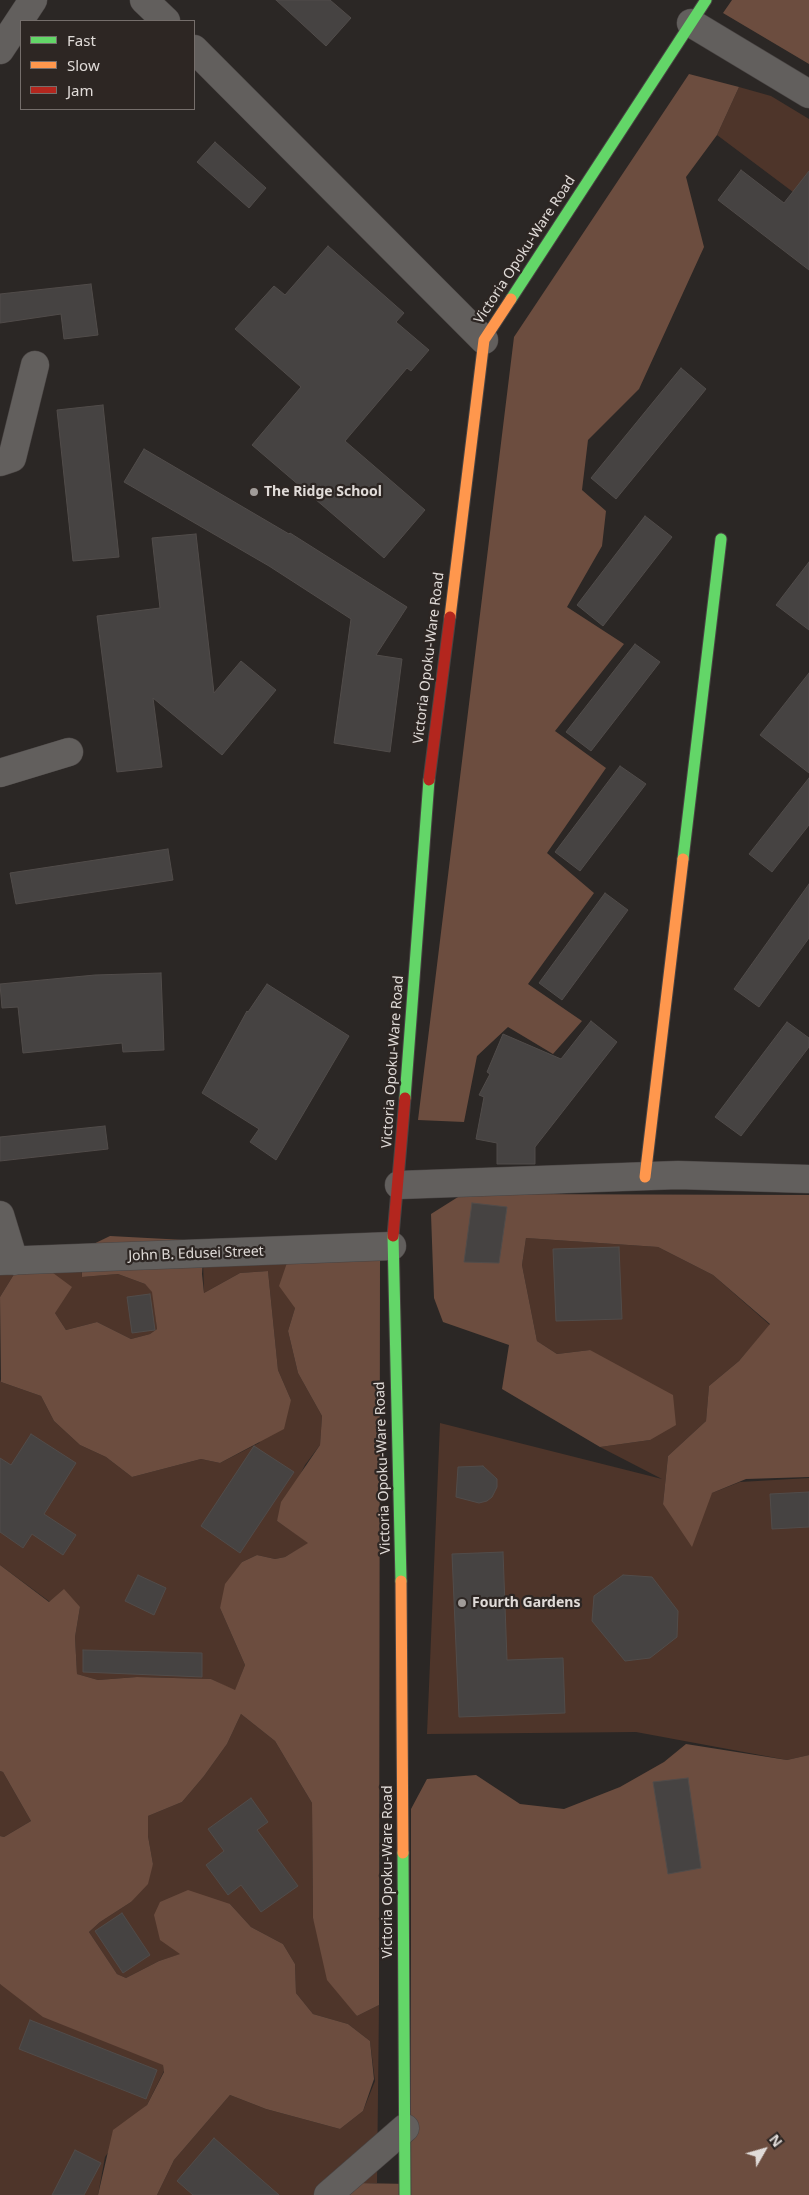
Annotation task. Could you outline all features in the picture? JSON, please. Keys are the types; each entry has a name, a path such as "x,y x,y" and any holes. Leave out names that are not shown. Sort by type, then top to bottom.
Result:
{"main road":[{"name":"Victoria Opoku-Ware Road","path":"405,2195 401,1563 392,1246 399,1185 429,781 484,340 706,0"},
{"path":"645,1177 721,539"}],"street":[{"path":"0,50 33,0"},
{"path":"144,0 165,20"},
{"path":"691,23 809,94"},
{"path":"195,50 484,340"},
{"path":"0,462 12,458 35,365"},
{"path":"0,773 69,752"},
{"path":"399,1185 645,1177 809,1179"},
{"path":"0,1215 7,1261"},
{"name":"John B. Edusei Street","path":"7,1261 392,1246"},
{"path":"328,2195 405,2128"}],"shaded area":[{"path":"732,0 809,0 809,64 723,13"},
{"path":"689,74 739,87 717,135 686,177 704,247 639,389 588,440 582,490 606,511 602,546 567,607 624,644 555,731 606,768 547,853 594,893 528,984 582,1021 553,1054 508,1027 477,1056 464,1122 418,1120 514,337"},
{"path":"739,87 771,96 809,119 809,204 717,135"},
{"path":"488,1194 809,1195 809,1477 746,1479 712,1493 692,1547 663,1504 668,1456 706,1421 709,1386 739,1361 770,1324 713,1275 658,1247 526,1238 522,1265 537,1341 557,1354 590,1350 673,1395 676,1425 650,1440 600,1447 502,1389 509,1345 443,1322 434,1298 431,1214 458,1197"},
{"path":"110,1236 204,1241 202,1274 204,1293 240,1273 268,1271 278,1370 291,1400 284,1429 220,1463 201,1459 132,1477 106,1457 80,1445 54,1421 41,1396 1,1382 0,1297 16,1271 45,1267 72,1287 55,1313 66,1330 97,1322 131,1339 150,1334 157,1329 152,1292 145,1284 118,1274 82,1277 81,1250"},
{"path":"526,1238 658,1247 713,1275 770,1325 739,1361 709,1386 706,1421 668,1456 663,1504 712,1493 740,1482 809,1478 809,1755 787,1760 636,1732 427,1734 440,1423 662,1479 600,1447 650,1440 590,1350 557,1354 537,1341 522,1265"},
{"path":"289,1257 295,1308 288,1331 298,1373 322,1416 320,1445 305,1465 277,1521 309,1543 285,1557 275,1559 257,1555 242,1562 220,1608 245,1665 235,1691 211,1679 137,1677 98,1680 77,1674 75,1637 80,1607 50,1602 0,1565 0,1379 1,1382 41,1396 54,1421 80,1445 106,1457 132,1477 201,1459 220,1463 259,1443 291,1400 278,1370 268,1271 240,1273 204,1293 203,1261"},
{"path":"289,1257 380,1261 379,2005 357,2016 327,1980 313,1918 312,1803 275,1741 241,1714 227,1744 182,1802 148,1816 148,1836 153,1864 148,1884 131,1902 100,1922 89,1932 117,1974 126,1978 159,1961 180,1954 160,1940 154,1915 160,1902 188,1890 230,1904 251,1927 283,1944 295,1964 296,1993 313,2014 348,2024 370,2041 374,2079 363,2111 340,2129 266,2109 230,2095 174,2160 157,2195 98,2195 113,2130 147,2105 164,2072 163,2065 43,2017 0,1984 0,1836 4,1837 31,1821 3,1772 0,1771 0,1565 49,1602 64,1589 80,1607 75,1637 77,1674 98,1680 137,1677 211,1679 235,1690 245,1665 220,1608 225,1584 242,1562 257,1555 275,1559 285,1557 308,1543 277,1521 281,1502 320,1445 322,1416 298,1373 288,1331 295,1308 279,1286"},
{"path":"81,1266 82,1277 118,1274 145,1284 153,1292 157,1329 150,1334 131,1339 97,1322 66,1330 55,1313 45,1267"},
{"path":"0,1271 16,1271 0,1297"},
{"path":"241,1714 275,1741 312,1803 313,1918 357,2016 379,2005 377,2183 354,2183 348,2195 157,2195 174,2160 230,2095 266,2109 340,2129 363,2111 375,2081 370,2041 348,2024 313,2014 296,1993 295,1964 283,1944 251,1927 230,1904 181,1954 159,1961 126,1978 117,1974 89,1932 100,1922 131,1902 153,1864 148,1836 148,1816 182,1802 227,1744"},
{"path":"686,1744 787,1760 809,1755 809,2195 348,2195 354,2183 411,2184 411,1809 427,1779 476,1775 520,1804 564,1809 620,1787 664,1762"},
{"path":"0,1771 3,1772 31,1821 4,1837 0,1836"},
{"path":"0,1984 163,2064 164,2071 147,2105 132,2118 105,2157 98,2195 0,2195"}],"building":[{"path":"276,0 330,0 351,18 326,46"},
{"path":"215,142 266,188 249,208 197,162"},
{"path":"741,170 784,203 809,171 809,270 718,200"},
{"path":"328,246 404,313 396,322 429,350 411,371 407,368 345,441 425,510 384,558 252,445 301,387 235,329 274,286 285,295"},
{"path":"91,284 98,335 64,339 61,314 0,323 0,294"},
{"path":"681,368 706,389 616,499 591,478"},
{"path":"103,405 119,557 73,561 57,410"},
{"path":"144,449 290,533 407,607 376,655 402,659 390,752 334,743 351,619 269,566 124,482"},
{"path":"645,516 672,537 603,626 577,605"},
{"path":"196,534 214,693 241,661 276,690 222,755 153,698 162,767 117,772 97,616 160,608 152,538"},
{"path":"809,562 809,630 776,605"},
{"path":"635,644 660,662 591,751 566,732"},
{"path":"809,673 809,773 760,735"},
{"path":"620,766 646,784 580,871 555,852"},
{"path":"809,778 809,825 772,872 749,854"},
{"path":"168,849 173,880 16,904 10,873"},
{"path":"809,884 809,938 759,1007 734,989"},
{"path":"605,893 628,910 562,1000 539,983"},
{"path":"161,973 164,1050 123,1052 122,1043 23,1053 18,1007 2,1008 0,984 95,975"},
{"path":"267,984 349,1036 276,1160 250,1142 259,1129 202,1093 247,1011"},
{"path":"591,1021 617,1042 535,1147 535,1164 497,1164 497,1143 476,1139 484,1097 479,1095 490,1074 487,1072 503,1034 561,1059"},
{"path":"787,1022 809,1038 809,1047 741,1136 715,1117"},
{"path":"105,1126 108,1149 0,1161 0,1137"},
{"path":"472,1203 507,1207 499,1263 464,1262"},
{"path":"619,1247 622,1319 556,1321 553,1249"},
{"path":"150,1294 155,1330 132,1333 127,1297"},
{"path":"31,1434 76,1463 44,1514 76,1535 63,1555 32,1534 23,1548 0,1532 0,1458 11,1465"},
{"path":"254,1446 294,1472 240,1553 201,1526"},
{"path":"483,1466 497,1479 497,1487 492,1497 487,1501 479,1503 456,1497 458,1467"},
{"path":"809,1492 809,1527 772,1529 770,1494"},
{"path":"503,1552 507,1660 563,1658 565,1713 459,1717 452,1554"},
{"path":"138,1575 166,1588 154,1615 125,1601"},
{"path":"623,1575 652,1577 678,1611 677,1637 650,1658 625,1661 592,1621 594,1596"},
{"path":"83,1650 202,1653 202,1677 83,1672"},
{"path":"688,1778 701,1868 668,1874 653,1782"},
{"path":"251,1798 268,1822 257,1830 298,1886 261,1912 241,1885 228,1895 206,1865 224,1851 208,1829"},
{"path":"122,1913 150,1955 123,1973 95,1931"},
{"path":"30,2020 157,2070 146,2099 19,2049"},
{"path":"214,2138 279,2195 193,2195 177,2181"},
{"path":"75,2150 101,2163 84,2195 52,2195"}],"traffic: fast":[{"path":"511,299 706,0"},
{"path":"683,859 721,539"},
{"path":"405,1098 429,780"},
{"path":"393,1236 401,1581"},
{"path":"403,1853 405,2195"}],"traffic: slow":[{"path":"450,617 484,340 511,299"},
{"path":"645,1177 683,859"},
{"path":"401,1581 403,1853"}],"traffic: jam":[{"path":"429,780 450,617"},
{"path":"393,1236 405,1098"}],"place":[{"name":"The Ridge School","path":"254,492"},
{"name":"Fourth Gardens","path":"462,1603"}]}
